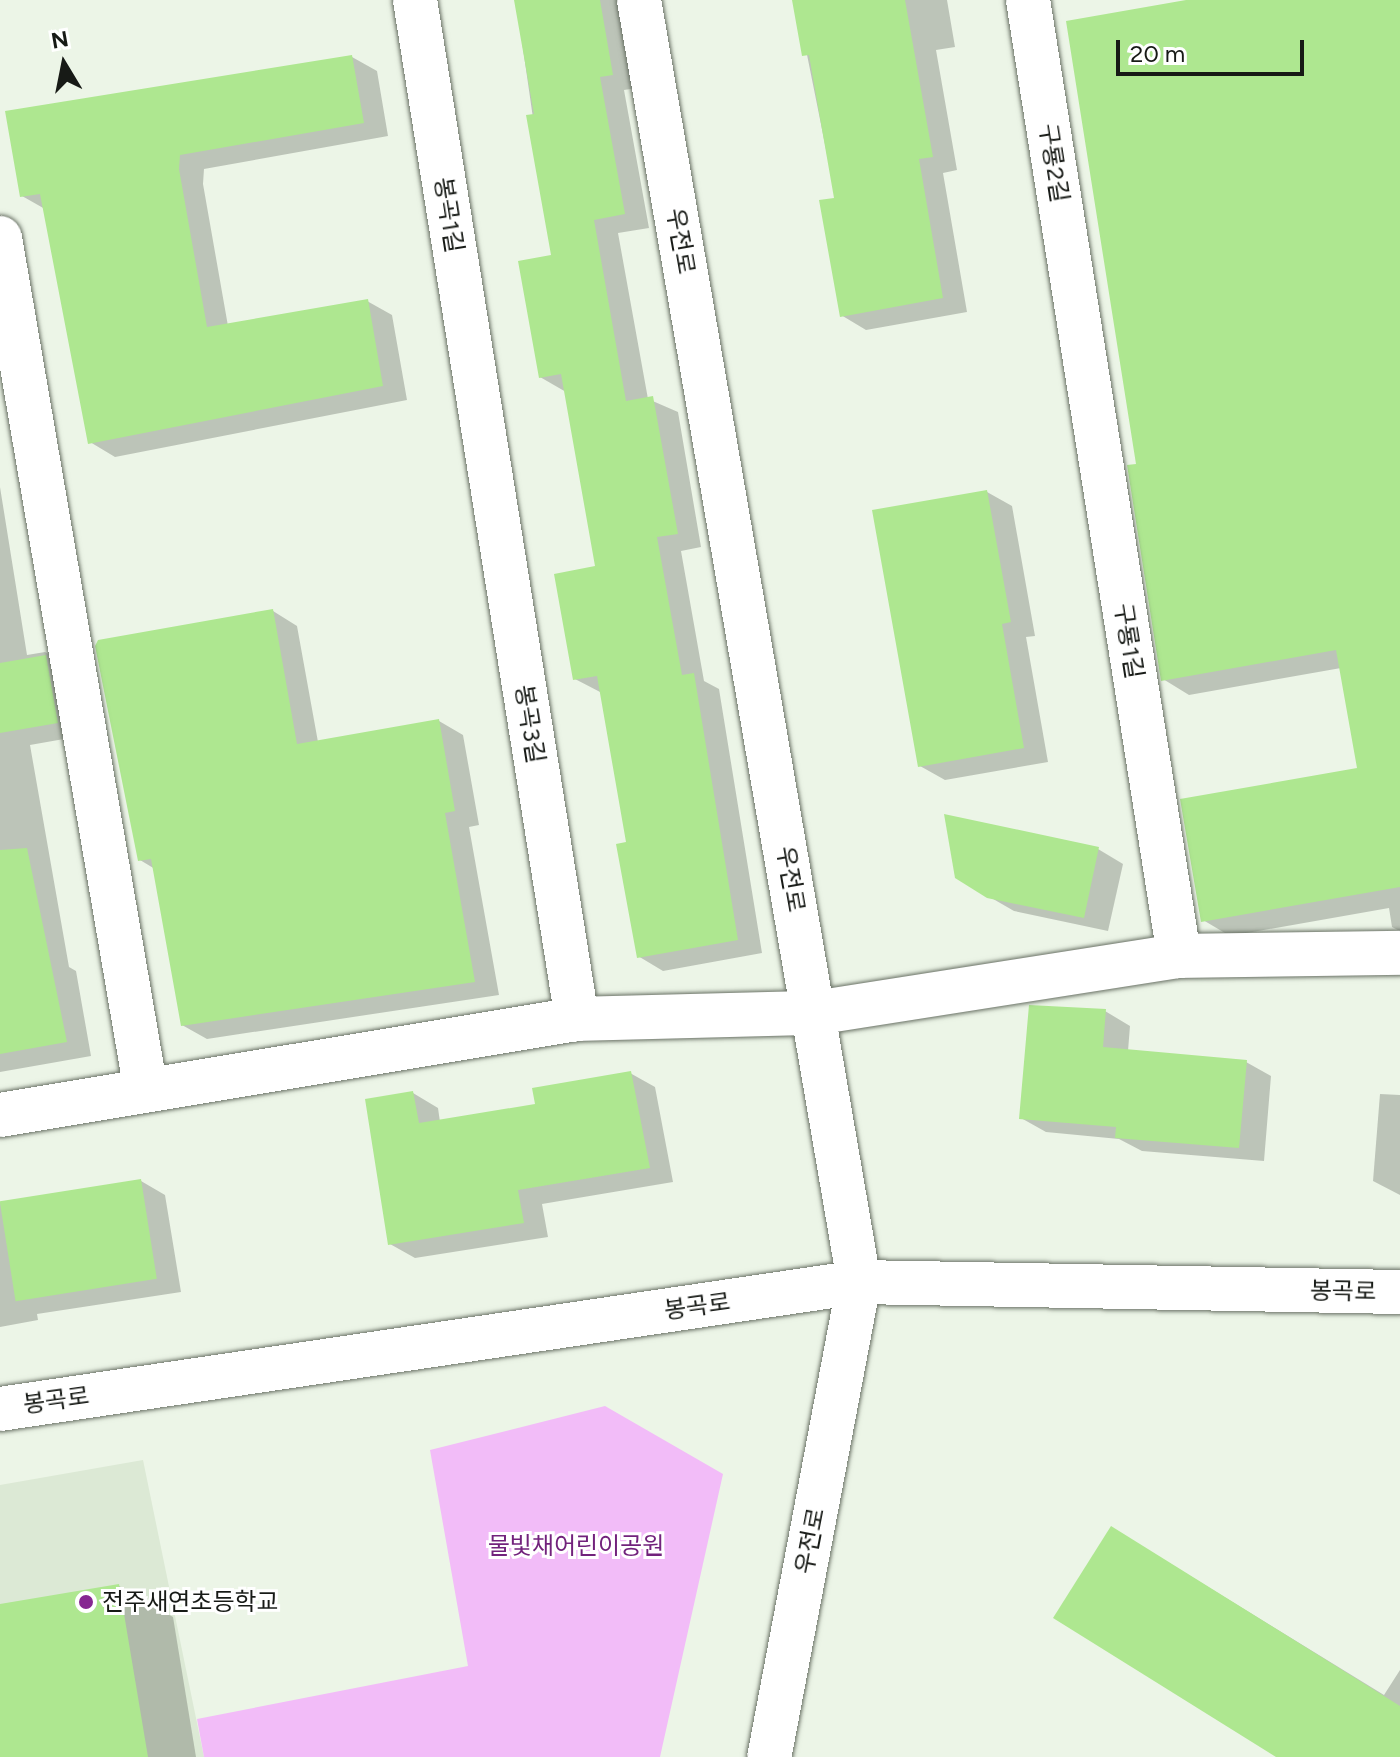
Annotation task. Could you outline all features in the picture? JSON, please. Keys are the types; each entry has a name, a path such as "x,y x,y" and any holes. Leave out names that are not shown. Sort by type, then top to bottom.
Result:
{"street":[{"name":"봉곡1길","path":"415,0 483,429"},
{"name":"우전로","path":"639,0 859,1282 769,1757"},
{"name":"구룡2길","path":"1028,0 1080,326"},
{"path":"0,238 146,1091"},
{"name":"구룡1길","path":"1080,326 1179,956"},
{"name":"봉곡3길","path":"483,429 577,1019"},
{"path":"0,1115 577,1019 814,1013 1179,956 1400,953"},
{"name":"봉곡로","path":"0,1409 859,1282 1400,1292"}],"shaded area":[{"name":"전주새연초등학교","path":"143,1460 204,1757 0,1757 0,1485"}],"green space":[{"name":"물빛채어린이공원","path":"605,1406 723,1474 660,1757 204,1757 197,1719 468,1666 430,1450"}],"building":[{"path":"514,0 600,0 613,75 600,77 625,214 594,220 626,401 653,396 678,534 657,537 682,675 694,673 738,940 637,958 616,844 626,842 597,676 573,680 554,574 595,566 561,374 539,378 518,261 551,255 526,115 534,114"},
{"path":"792,0 905,0 933,157 919,159 943,298 840,317 819,200 834,198 809,55 802,56"},
{"path":"1186,0 1400,0 1400,887 1201,922 1180,799 1357,768 1336,650 1161,681 1127,465 1136,464 1066,21"},
{"path":"352,55 364,123 180,155 179,169 207,327 368,299 383,386 88,444 40,194 20,197 5,111"},
{"path":"987,490 1011,622 1002,624 1024,748 918,767 872,510"},
{"path":"273,609 297,744 439,719 455,811 445,813 475,982 181,1026 151,859 138,861 95,646 98,640"},
{"path":"46,655 58,723 0,733 0,663"},
{"path":"944,814 1099,847 1084,918 987,898 955,878"},
{"path":"27,848 67,1042 0,1054 0,850"},
{"path":"1029,1005 1106,1009 1103,1047 1247,1060 1239,1148 1115,1138 1116,1127 1019,1119"},
{"path":"631,1071 650,1168 518,1190 524,1223 388,1245 365,1099 413,1091 419,1123 535,1104 532,1088"},
{"path":"141,1179 157,1279 16,1301 0,1201"},
{"path":"1111,1526 1400,1706 1400,1757 1276,1757 1053,1618"},
{"path":"119,1584 148,1757 0,1757 0,1604"}],"place":[{"name":"전주새연초등학교","path":"86,1602"}]}
